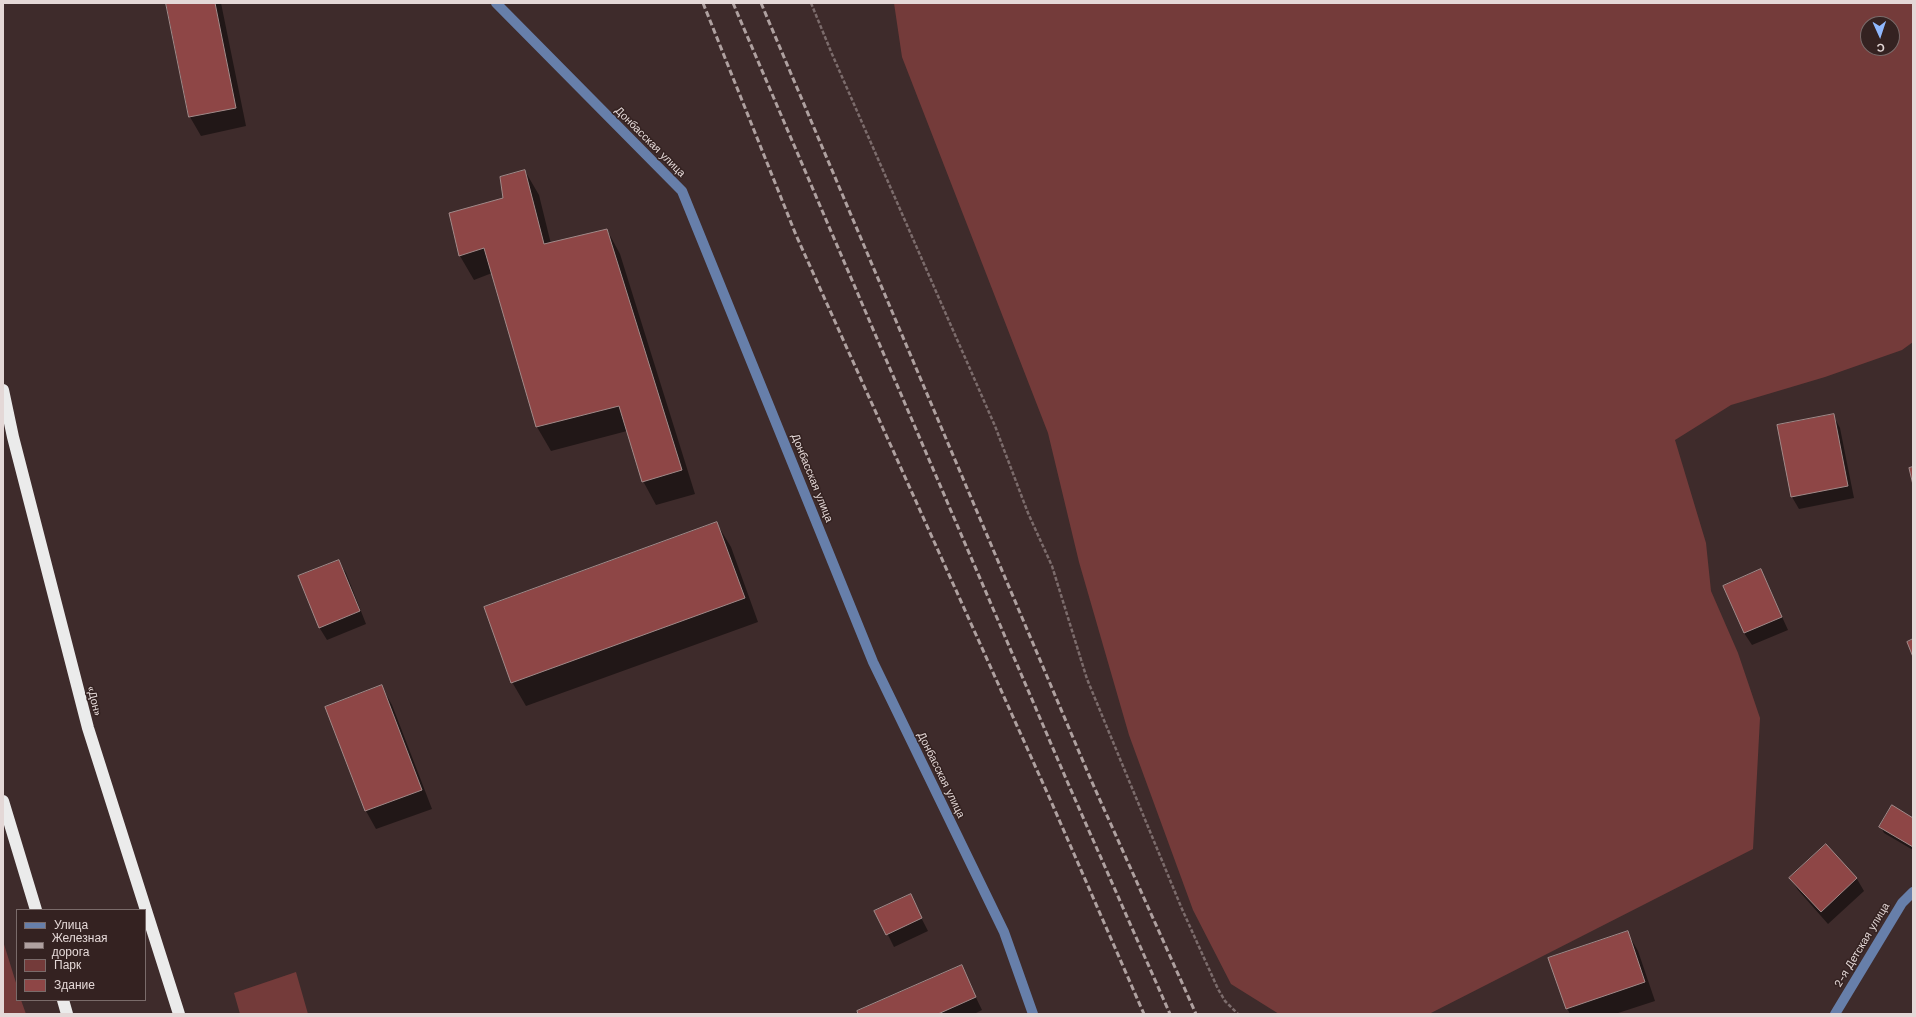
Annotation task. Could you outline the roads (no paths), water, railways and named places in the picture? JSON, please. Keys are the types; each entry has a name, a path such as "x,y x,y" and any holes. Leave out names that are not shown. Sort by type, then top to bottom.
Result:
{"highway":[{"name":"«Дон»","path":"3,390 15,444 88,728 146,909"},
{"path":"3,801 36,909"},
{"name":"«Дон»","path":"146,910 179,1014"},
{"path":"63,1001 67,1014"}],"street":[{"name":"Донбасская улица","path":"496,3 682,191 873,662 1004,932 1033,1014"},
{"name":"2-я Детская улица","path":"1835,1014 1902,903 1913,892"}],"railway":[{"path":"703,3 796,235 1050,799 1144,1014"},
{"path":"733,3 1067,781 1170,1014"},
{"path":"761,3 1091,780 1196,1014"}]}
